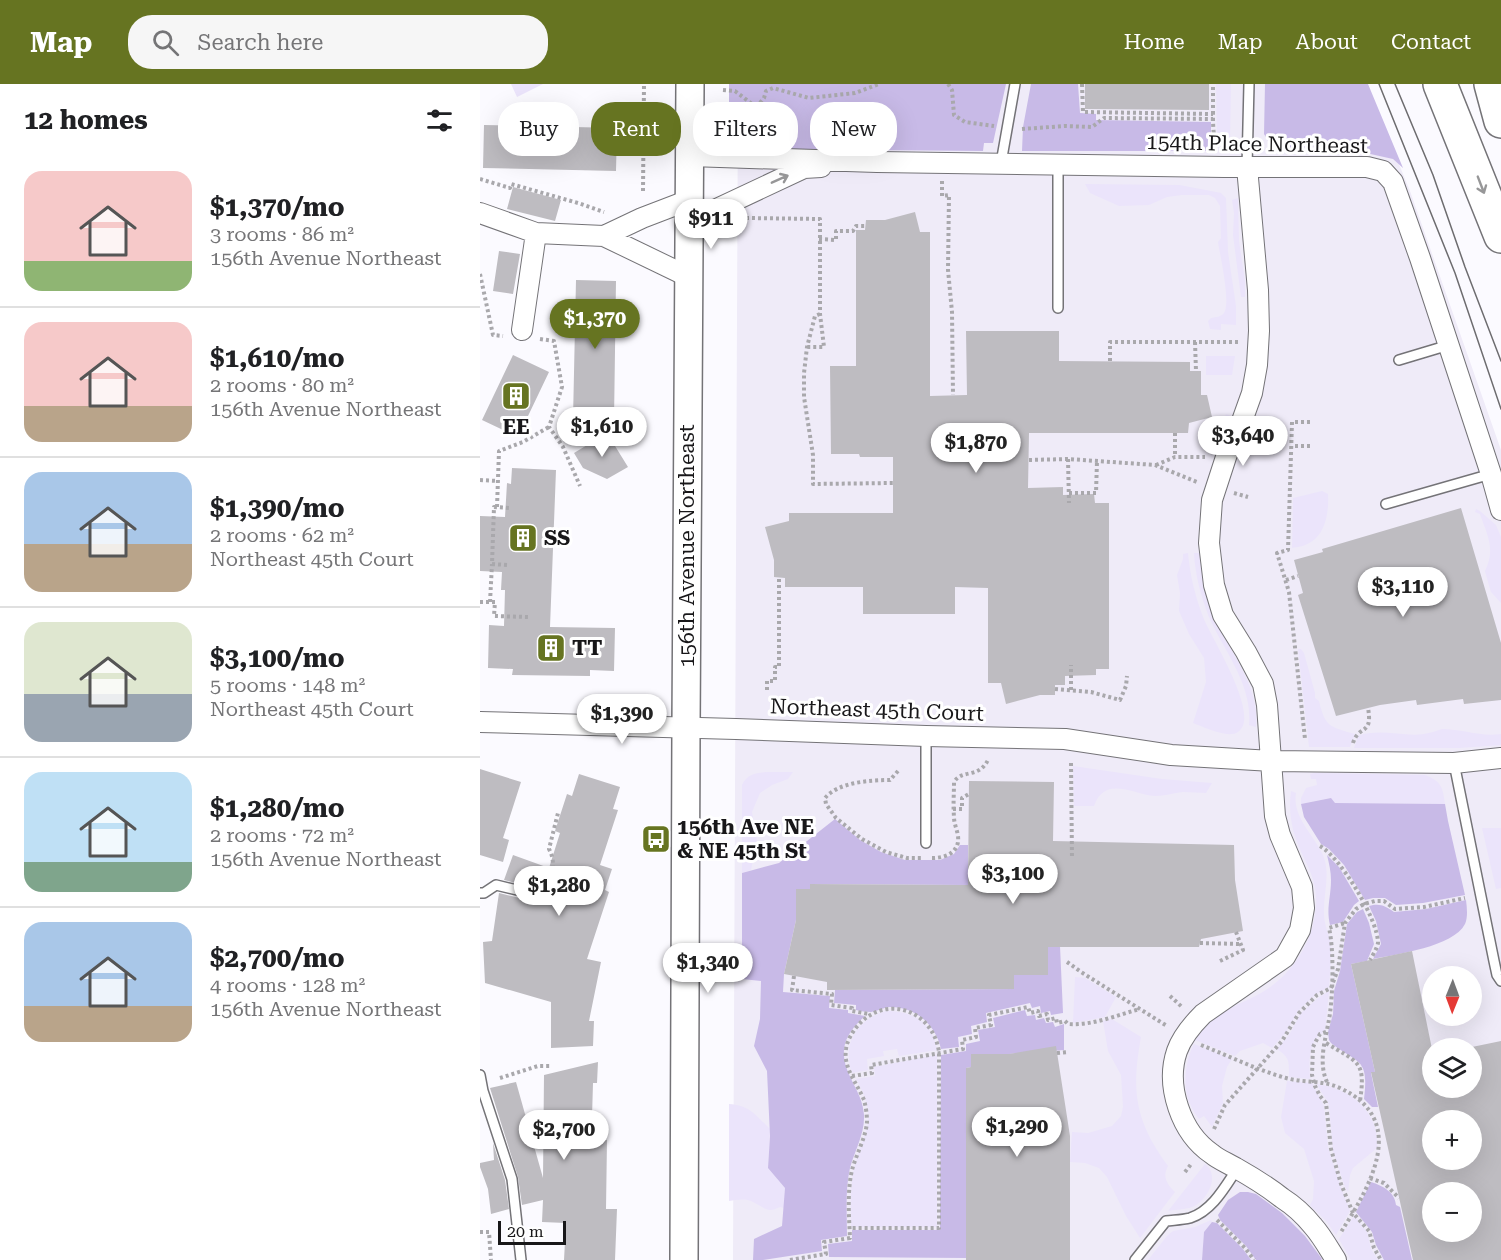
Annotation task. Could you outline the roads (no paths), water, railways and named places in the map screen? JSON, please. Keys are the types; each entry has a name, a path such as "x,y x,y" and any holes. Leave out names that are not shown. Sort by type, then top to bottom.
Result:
{"highway":[{"path":"1440,84 1501,236"},
{"path":"1491,84 1501,121"}],"main road":[{"name":"156th Avenue Northeast","path":"684,1260 690,84"}],"street":[{"name":"154th Place Northeast","path":"690,156 877,162 1367,167 1383,171 1393,182 1449,345 1501,510"},
{"name":"154th Place Northeast","path":"604,236 642,218 689,211 804,168 877,162"},
{"path":"1248,167 1258,290 1257,365 1252,393 1227,454 1212,500 1209,543 1214,585 1223,615 1263,684 1268,705 1275,816 1280,835 1302,887 1304,908 1300,930 1285,957 1192,1024 1176,1053 1174,1094 1183,1118 1200,1144 1211,1154 1283,1198 1312,1225 1336,1260"},
{"path":"480,213 536,233 604,236 688,277"},
{"path":"523,335 536,233"},
{"name":"Northeast 45th Court","path":"480,722 1065,739 1172,756 1272,761"},
{"path":"1272,761 1454,763 1501,758"}],"lane":[{"path":"1001,163 1015,84"},
{"path":"1248,167 1249,84"},
{"path":"1058,164 1058,308"},
{"path":"1398,360 1449,345"},
{"path":"1386,504 1491,474"},
{"path":"926,736 926,843"},
{"path":"1454,763 1497,975 1501,981"},
{"path":"480,893 496,885 535,891"},
{"path":"480,1075 483,1091 512,1179 521,1260"},
{"path":"1135,1260 1166,1221 1191,1217 1203,1211 1214,1201 1237,1169"}],"tram line":[{"path":"1379,84 1455,273 1501,409"},
{"path":"1395,84 1433,175 1501,361"}],"place":[{"name":"EE","path":"516,396"},
{"name":"SS","path":"523,538"},
{"name":"TT","path":"551,648"},
{"name":"156th Ave NE & NE 45th St","path":"656,839"}]}
